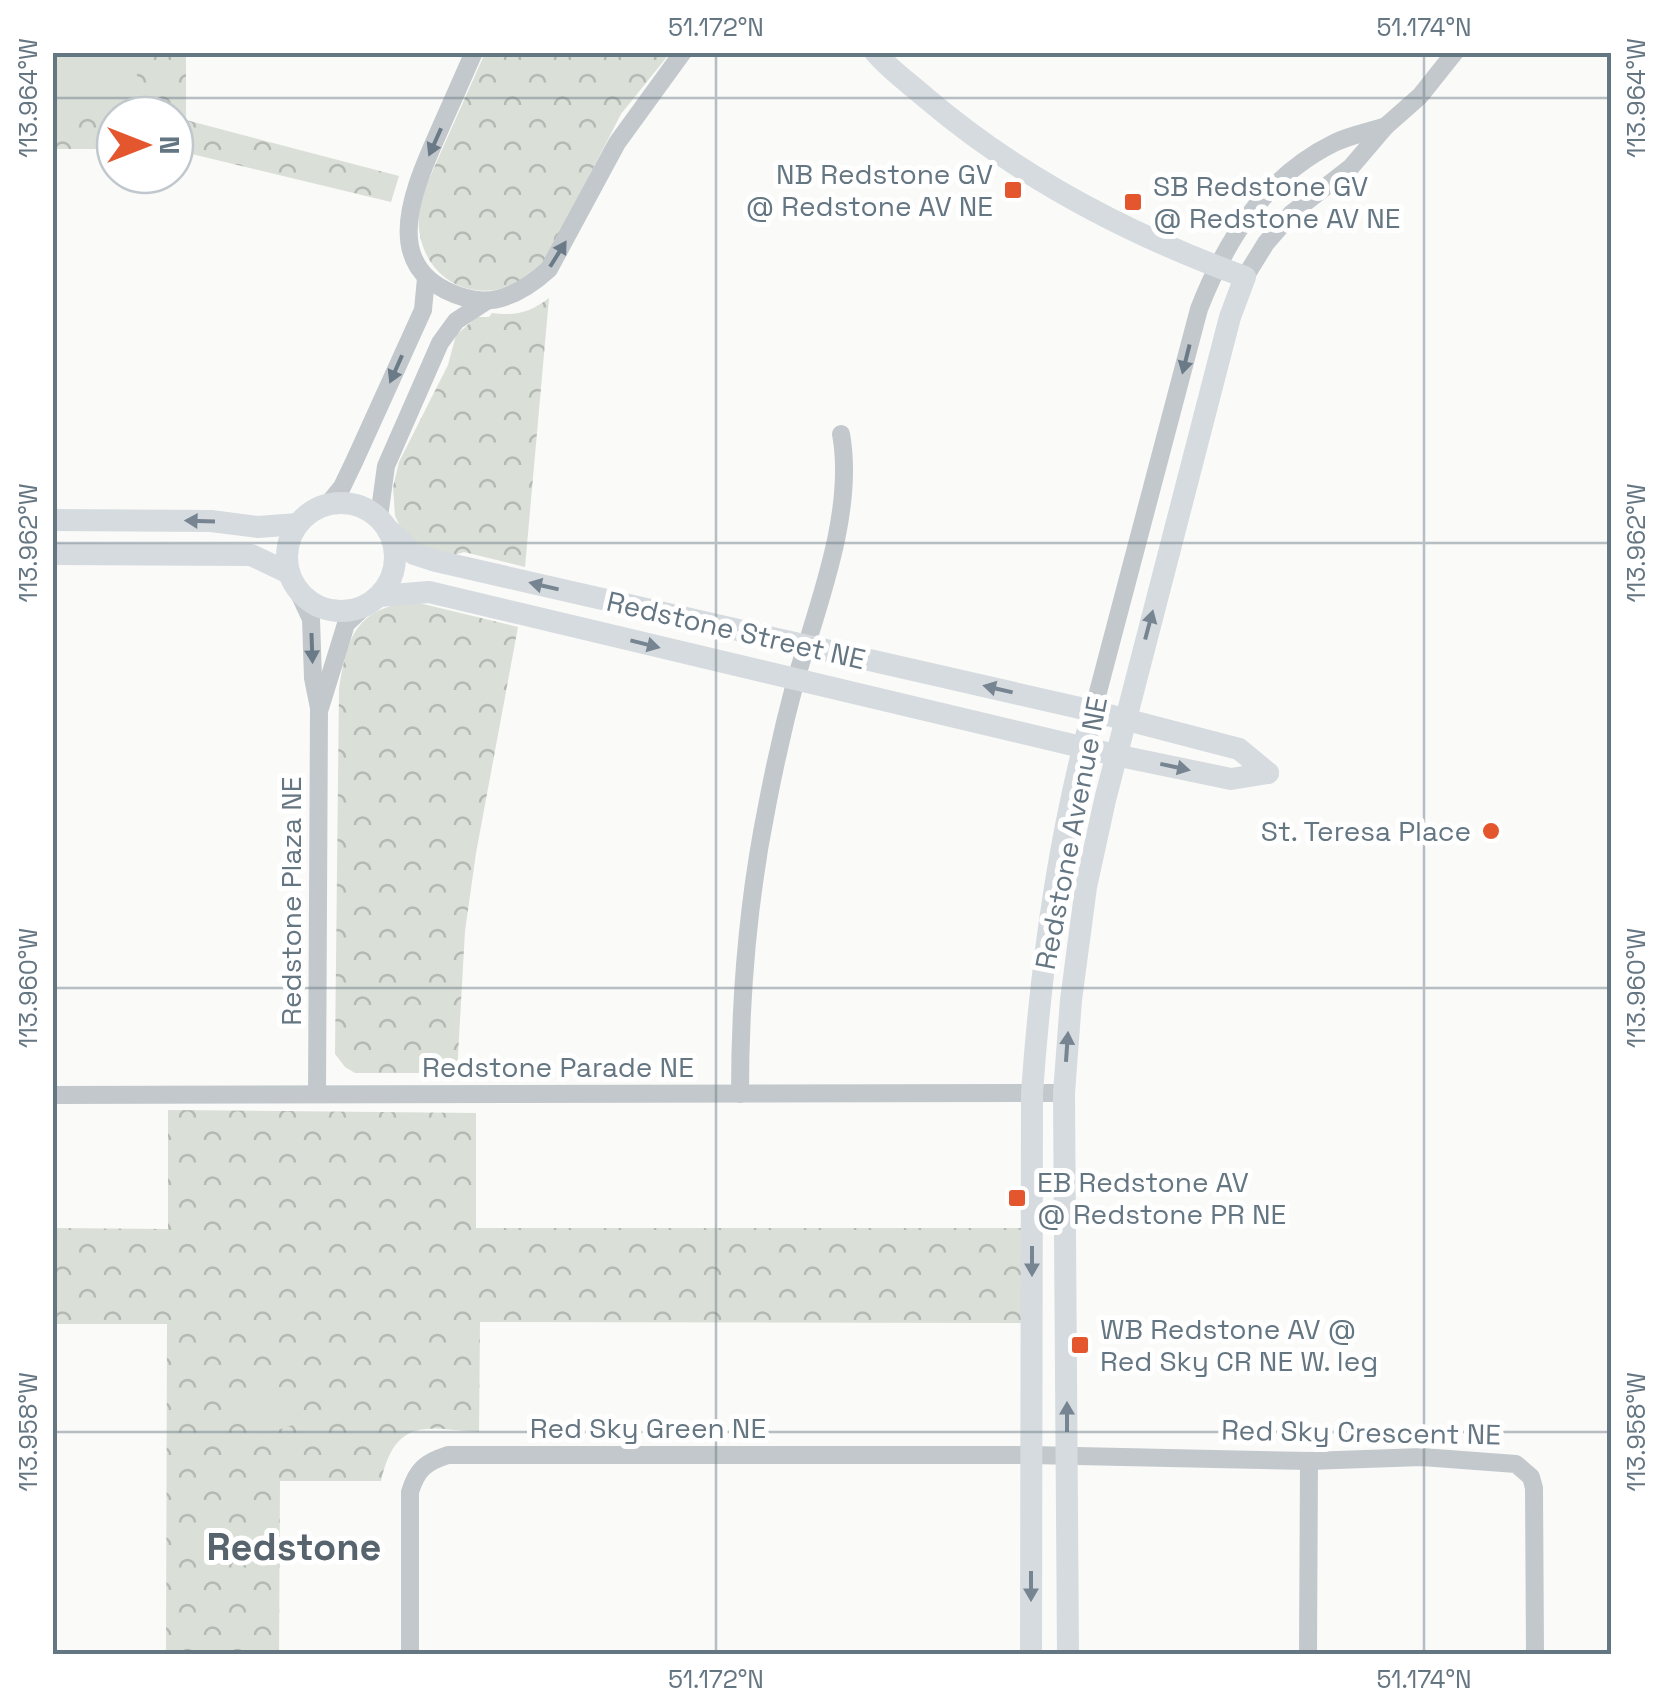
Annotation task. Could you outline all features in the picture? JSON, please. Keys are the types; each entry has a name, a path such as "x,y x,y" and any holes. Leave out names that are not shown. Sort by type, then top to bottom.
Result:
{"street":[{"path":"474,52 410,204 410,246 414,261 426,278 459,296 485,302"},
{"path":"384,524 386,466 440,343 456,321 485,302 535,282 549,269 618,143 683,52"},
{"path":"874,52 948,116 1024,171 1112,221 1245,277 1266,243 1292,213 1351,168 1386,126 1420,96 1455,52"},
{"name":"Redstone Avenue NE","path":"1032,1654 1032,1094 1038,1003 1054,887 1083,747 1199,309 1216,266 1234,231 1293,170 1334,143 1386,126"},
{"name":"Redstone Avenue NE","path":"1068,1654 1064,1093 1071,1000 1086,886 1115,755 1230,317 1245,277"},
{"path":"329,504 348,474 423,310 426,278"},
{"path":"740,1094 749,922 767,806 845,498 846,460 841,434"},
{"path":"52,554 251,556 293,581 310,602 346,612 372,602 390,582 396,548 384,524 364,507 347,502 329,504 311,511 290,539 293,581"},
{"path":"52,520 298,524"},
{"name":"Redstone Street NE","path":"372,602 405,592 429,592 1115,755 1231,779 1268,773 1239,749 1093,711 436,561 414,554 384,524"},
{"name":"Redstone Plaza NE","path":"293,581 310,619 313,678 320,708 317,1094"},
{"name":"Redstone Plaza NE","path":"320,708 346,624 372,602"},
{"name":"Redstone Parade NE","path":"52,1095 1064,1093"},
{"name":"Red Sky Green NE","path":"410,1654 410,1492 415,1476 428,1462 448,1456 1067,1456"},
{"name":"Red Sky Crescent NE","path":"1067,1456 1309,1461 1422,1457 1516,1464 1531,1477 1534,1488 1535,1654"},
{"path":"1308,1654 1309,1461"}],"green space":[{"path":"53,52 137,53 137,95 95,95 95,116 53,118"},
{"path":"53,53 186,53 186,95 95,95 95,149 53,149"},
{"path":"485,53 670,53 621,114 545,262 522,280 499,289 476,290 454,284 437,270 425,251 419,226 421,197"},
{"path":"195,122 399,176 391,202 195,155"},
{"path":"549,298 525,567 464,552 448,557 428,552 401,528 395,516 393,487 399,462 448,365 456,335 477,317 522,312"},
{"path":"415,602 518,627 465,931 457,1073 355,1073 335,1054 339,690 346,655 358,628 379,611"},
{"path":"168,1110 476,1113 476,1228 1021,1228 1021,1323 480,1322 479,1432 430,1429 405,1436 387,1460 381,1481 280,1481 279,1654 166,1654 167,1324 53,1324 52,1228 168,1229"},
{"path":"289,1384 302,1422 262,1435 249,1398"}],"place":[{"name":"NB Redstone GV @ Redstone AV NE","path":"1013,190"},
{"name":"SB Redstone GV @ Redstone AV NE","path":"1133,202"},
{"name":"St. Teresa Place","path":"1491,831"},
{"name":"EB Redstone AV @ Redstone PR NE","path":"1017,1198"},
{"name":"WB Redstone AV @ Red Sky CR NE W. leg","path":"1080,1345"}],"district":[{"name":"Redstone","path":"294,1547"}]}
